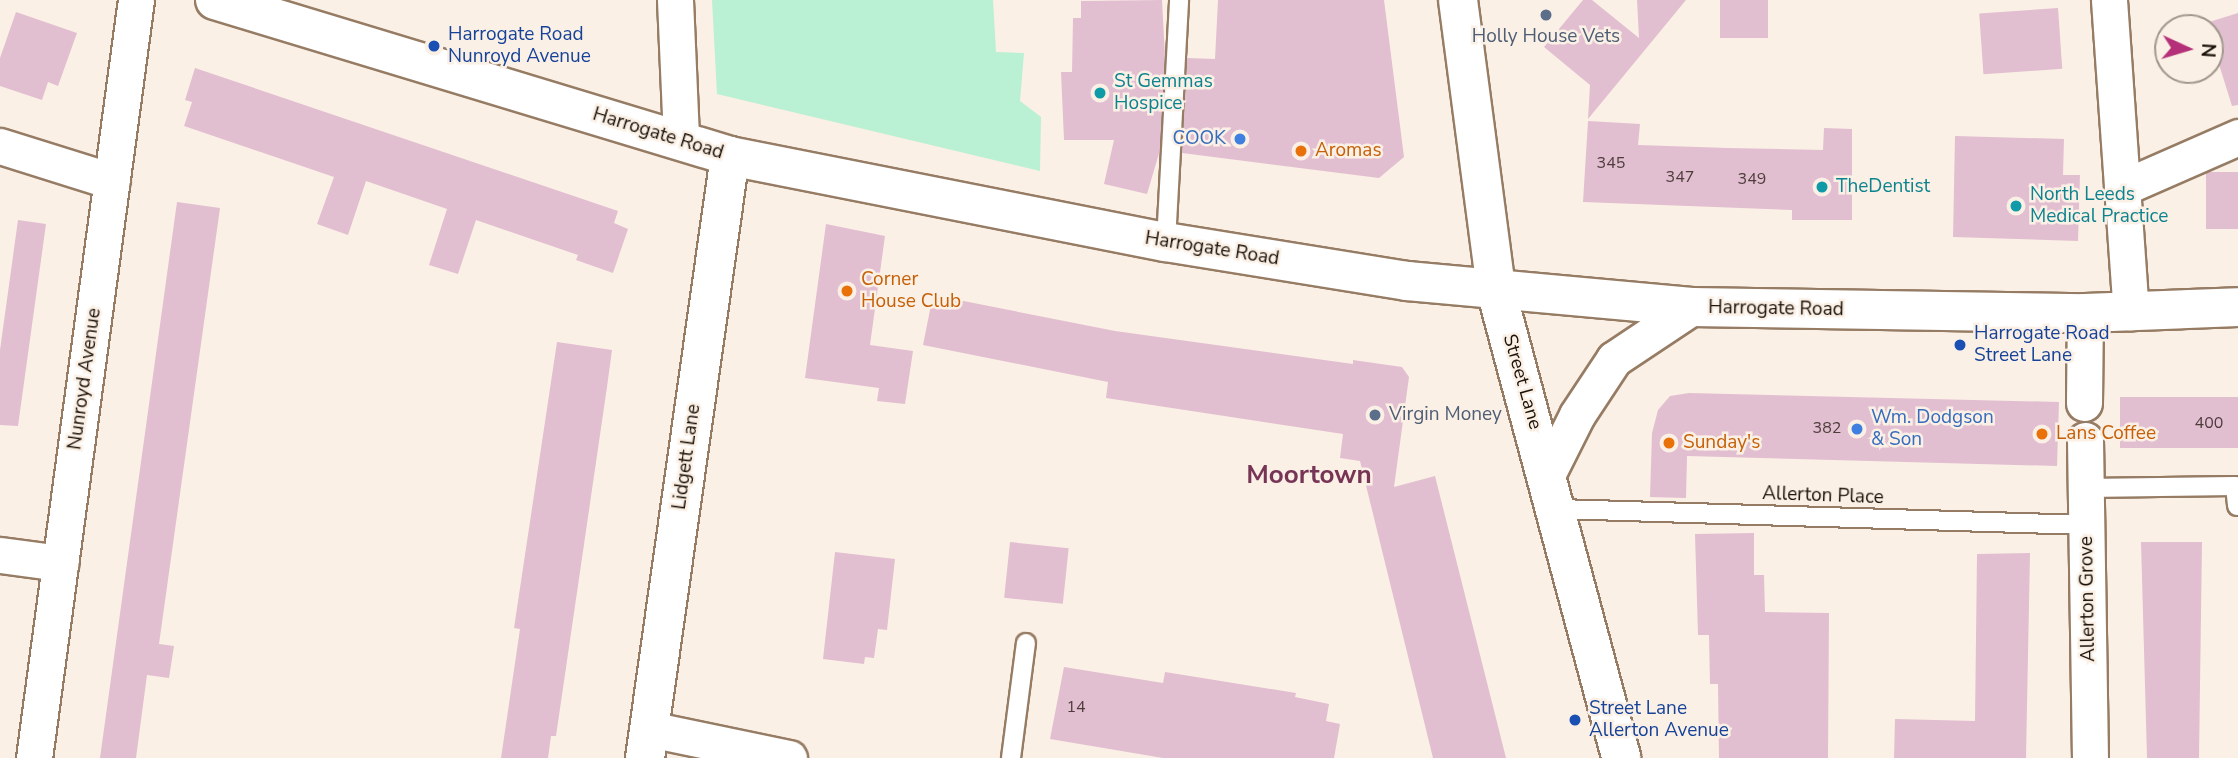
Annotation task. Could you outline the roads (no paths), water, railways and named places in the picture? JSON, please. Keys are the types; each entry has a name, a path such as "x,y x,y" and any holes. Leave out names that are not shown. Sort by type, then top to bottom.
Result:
{"street":[{"name":"Nunroyd Avenue","path":"34,758 136,0"},
{"name":"Harrogate Road","path":"215,0 294,13 730,156 1166,243 1407,281 1692,307 2085,313 2238,307"},
{"path":"675,0 681,140"},
{"name":"Street Lane","path":"1458,0 1496,290 1553,491 1621,758"},
{"path":"2109,0 2131,312"},
{"path":"2122,188 2238,137"},
{"path":"0,146 112,181"},
{"name":"Lidgett Lane","path":"647,744 730,156"},
{"path":"1553,491 1577,415 1614,359 1692,307"},
{"path":"2084,403 2085,313"},
{"name":"Allerton Grove","path":"2085,440 2090,758"},
{"path":"0,555 60,563"},
{"path":"647,744 789,758"}],"lane":[{"path":"1166,243 1179,0"},
{"path":"2086,488 2235,486 2237,506"},
{"name":"Allerton Place","path":"1553,491 2087,525"},
{"path":"1011,758 1026,643"}],"place":[{"name":"Holly House Vets","path":"1546,15"},
{"name":"Harrogate Road Nunroyd Avenue","path":"434,46"},
{"name":"St Gemmas Hospice","path":"1100,93"},
{"name":"COOK","path":"1240,139"},
{"name":"Aromas","path":"1301,151"},
{"name":"TheDentist","path":"1822,187"},
{"name":"North Leeds Medical Practice","path":"2016,206"},
{"name":"Corner House Club","path":"847,291"},
{"name":"Harrogate Road Street Lane","path":"1960,345"},
{"name":"Virgin Money","path":"1375,415"},
{"name":"Wm. Dodgson & Son","path":"1857,429"},
{"name":"Lans Coffee","path":"2042,434"},
{"name":"Sunday's","path":"1669,443"},
{"name":"Street Lane Allerton Avenue","path":"1575,720"}],"district":[{"name":"Moortown","path":"1309,475"}]}
